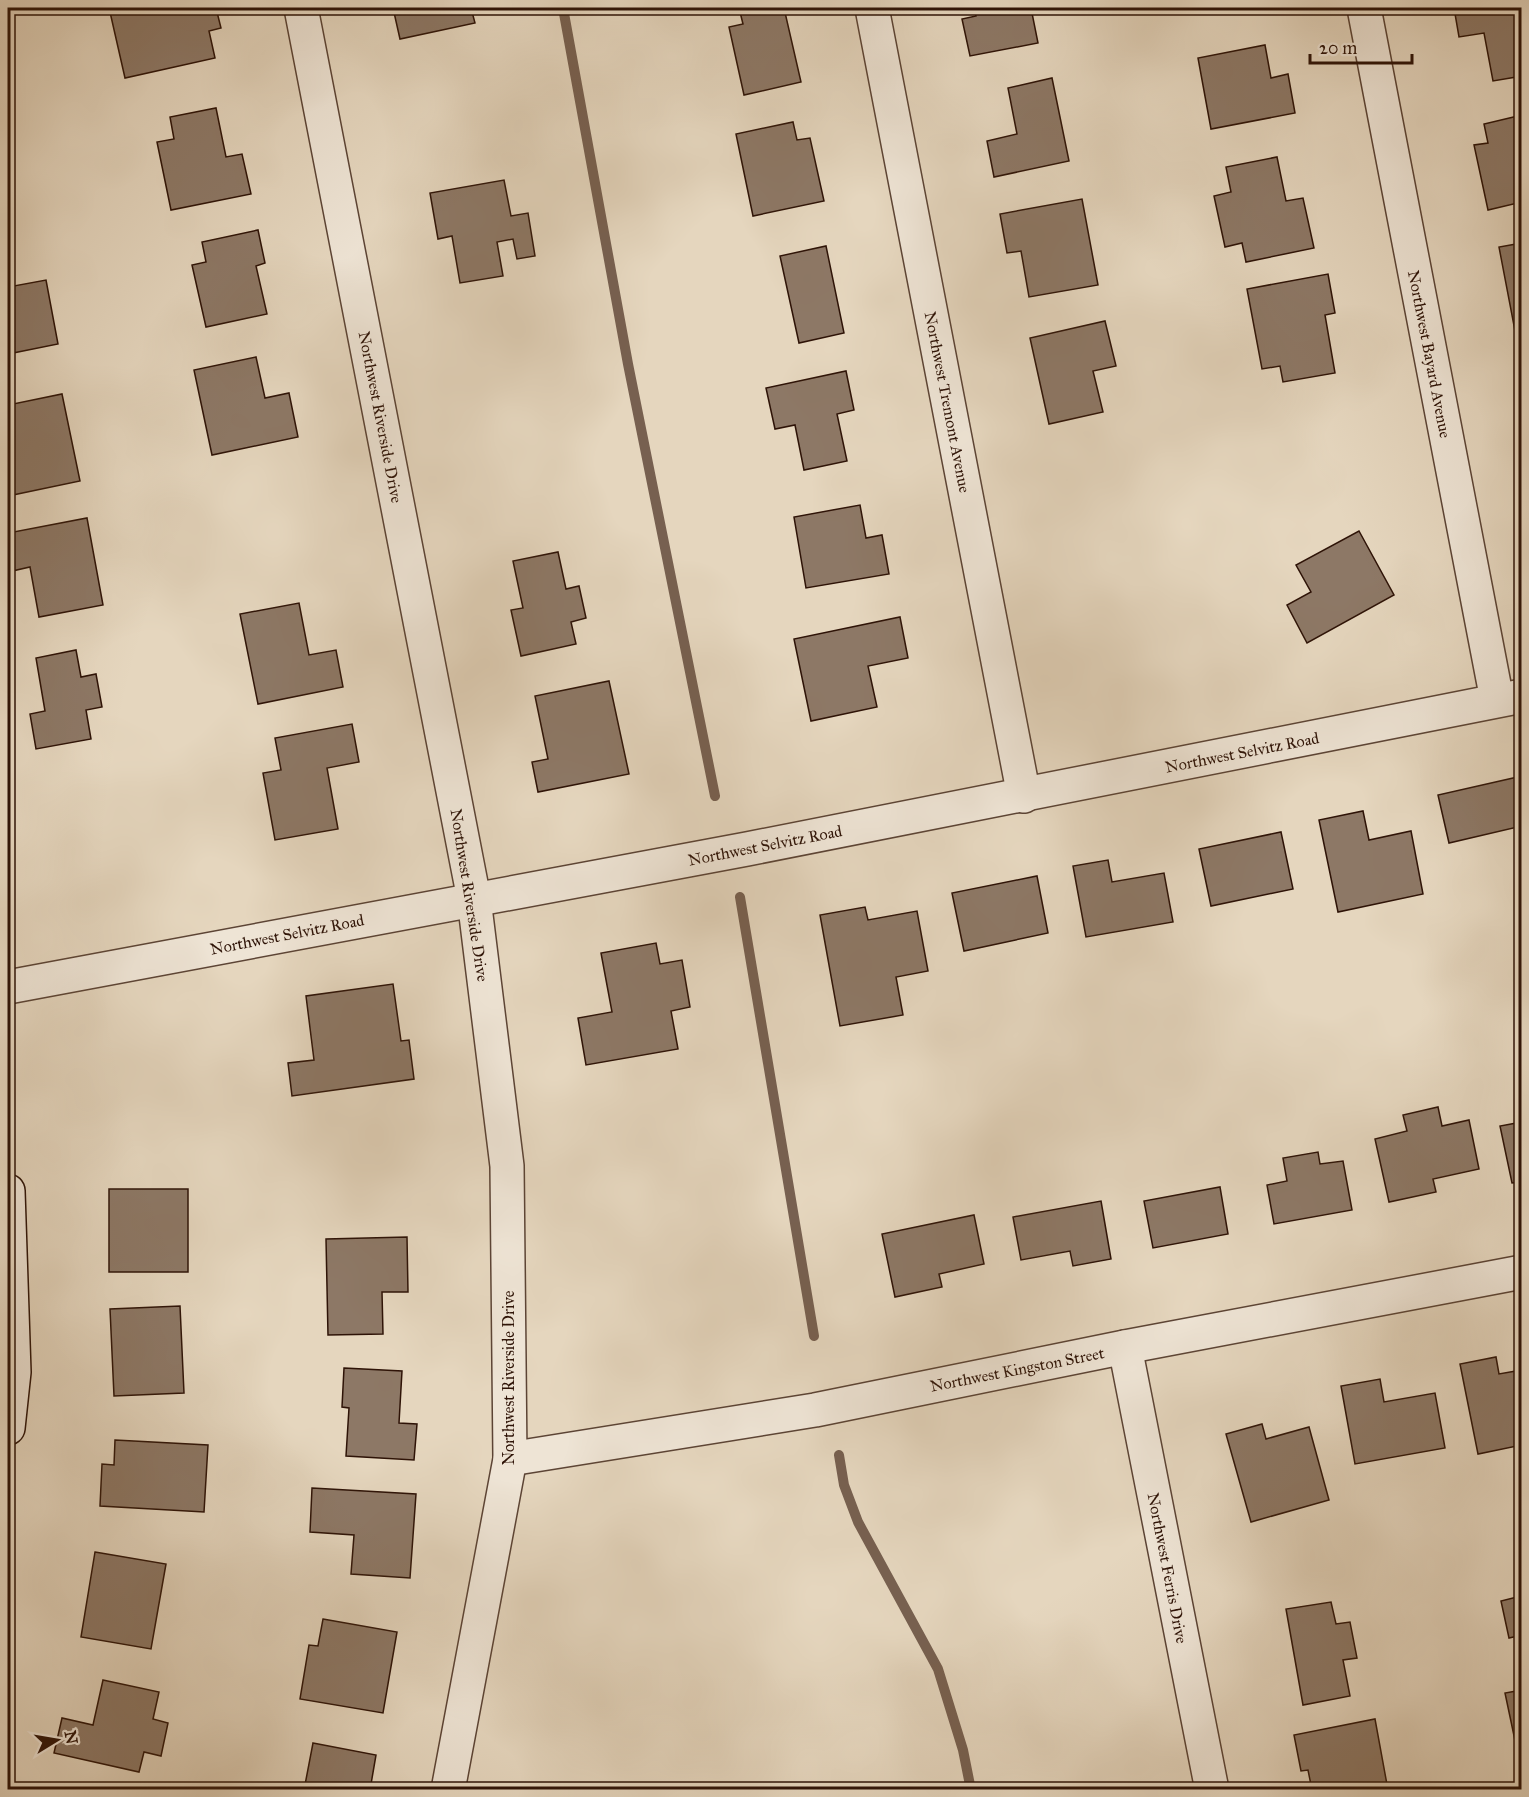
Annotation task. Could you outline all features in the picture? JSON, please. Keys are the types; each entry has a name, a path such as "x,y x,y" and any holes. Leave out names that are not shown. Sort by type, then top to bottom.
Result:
{"street":[{"name":"Northwest Riverside Drive","path":"301,8 474,899 507,1166 510,1460 448,1790"},
{"name":"Northwest Tremont Avenue","path":"872,8 1023,796"},
{"name":"Northwest Bayard Avenue","path":"1364,8 1509,698"},
{"name":"Northwest Selvitz Road","path":"8,987 1023,796 1509,698"},
{"path":"8,1191 14,1372 8,1428"},
{"name":"Northwest Kingston Street","path":"510,1460 815,1410 1125,1347 1521,1272"},
{"name":"Northwest Ferris Drive","path":"1125,1347 1212,1790"}],"building":[{"path":"133,8 216,8 221,28 209,31 215,58 125,78 110,12"},
{"path":"393,8 471,8 475,23 400,39"},
{"path":"739,8 784,8 801,82 744,95 729,27 743,24"},
{"path":"974,8 1031,8 1038,43 970,56 962,19 976,16"},
{"path":"1454,8 1522,8 1522,76 1493,81 1484,33 1459,37"},
{"path":"1265,45 1271,78 1288,74 1295,113 1211,129 1198,58"},
{"path":"1052,78 1069,161 994,177 987,141 1017,134 1008,88"},
{"path":"216,108 226,157 242,154 251,194 171,210 157,142 174,139 170,117"},
{"path":"1522,115 1522,202 1488,210 1474,145 1488,143 1484,124"},
{"path":"793,122 797,140 810,138 824,201 753,216 736,134"},
{"path":"1277,157 1286,201 1303,198 1314,248 1246,262 1242,243 1225,247 1214,196 1231,192 1226,167"},
{"path":"504,180 511,216 528,213 535,256 517,259 513,239 497,242 503,276 460,283 452,236 438,239 430,193"},
{"path":"1082,199 1098,285 1029,297 1021,251 1007,253 1000,214"},
{"path":"258,230 265,263 256,266 267,314 206,327 192,265 206,262 202,242"},
{"path":"1522,243 1522,330 1515,331 1499,247"},
{"path":"826,246 844,333 799,343 780,256"},
{"path":"1328,274 1335,313 1325,315 1335,373 1283,382 1280,366 1262,369 1247,289"},
{"path":"46,280 58,344 8,354 8,287"},
{"path":"1105,321 1116,366 1093,371 1103,412 1049,424 1030,338"},
{"path":"256,357 265,398 289,393 298,437 212,455 194,370"},
{"path":"846,371 854,410 837,414 847,461 804,470 795,425 775,429 766,388"},
{"path":"62,394 80,481 8,496 8,405"},
{"path":"860,505 866,538 882,535 889,574 806,588 794,517"},
{"path":"87,518 103,605 39,617 30,567 8,572 8,533"},
{"path":"1359,531 1394,595 1307,643 1287,605 1311,592 1296,565"},
{"path":"558,552 566,589 579,586 586,618 571,622 576,644 521,656 511,610 523,608 513,561"},
{"path":"299,603 309,655 336,650 343,687 258,704 240,614"},
{"path":"900,617 908,658 868,666 877,707 811,721 794,639"},
{"path":"76,650 81,677 96,674 102,707 86,710 91,739 36,749 30,714 45,711 36,658"},
{"path":"609,681 629,774 538,792 532,762 548,759 535,696"},
{"path":"352,724 359,762 327,768 338,829 275,840 263,773 281,770 275,738"},
{"path":"1522,776 1522,826 1449,843 1438,795"},
{"path":"1363,811 1369,840 1411,831 1423,894 1338,912 1319,820"},
{"path":"1281,832 1293,889 1211,906 1199,849"},
{"path":"1108,860 1112,882 1164,873 1173,922 1086,937 1073,866"},
{"path":"1037,876 1048,933 964,951 952,893"},
{"path":"865,907 868,920 917,911 928,971 896,977 903,1015 840,1026 820,915"},
{"path":"656,943 660,964 682,960 690,1007 671,1011 678,1049 586,1065 578,1018 612,1012 601,953"},
{"path":"393,984 401,1041 409,1040 414,1079 292,1096 288,1063 314,1060 306,996"},
{"path":"1438,1107 1442,1126 1469,1120 1479,1169 1433,1179 1436,1192 1389,1202 1375,1139 1407,1131 1403,1115"},
{"path":"1522,1122 1522,1182 1512,1183 1500,1126"},
{"path":"1318,1152 1320,1164 1343,1161 1352,1210 1274,1224 1267,1185 1287,1181 1283,1158"},
{"path":"1220,1187 1228,1234 1153,1248 1144,1201"},
{"path":"109,1189 188,1189 188,1272 109,1272"},
{"path":"1101,1201 1111,1259 1073,1266 1070,1251 1021,1260 1013,1217"},
{"path":"974,1215 984,1264 939,1274 942,1287 895,1297 882,1234"},
{"path":"407,1237 408,1292 382,1292 383,1334 328,1335 326,1239"},
{"path":"180,1306 184,1393 114,1396 110,1309"},
{"path":"1496,1357 1499,1374 1522,1370 1522,1445 1478,1454 1460,1364"},
{"path":"344,1368 402,1371 399,1423 417,1424 414,1460 346,1456 349,1408 342,1407"},
{"path":"1380,1379 1384,1402 1435,1393 1445,1448 1355,1464 1341,1386"},
{"path":"1262,1424 1266,1439 1309,1427 1329,1500 1251,1522 1226,1434"},
{"path":"115,1440 208,1445 204,1512 100,1506 102,1464 114,1465"},
{"path":"312,1488 416,1494 410,1578 351,1574 354,1535 310,1532"},
{"path":"95,1552 166,1564 151,1649 81,1637"},
{"path":"1522,1577 1522,1635 1509,1638 1501,1601 1521,1596 1516,1578"},
{"path":"1331,1602 1336,1624 1350,1622 1357,1658 1343,1660 1350,1696 1303,1705 1286,1609"},
{"path":"323,1619 397,1632 383,1713 300,1699 309,1645 318,1646"},
{"path":"103,1680 159,1692 153,1719 168,1723 161,1756 144,1752 139,1772 54,1753 62,1718 93,1725"},
{"path":"1522,1690 1522,1749 1517,1750 1505,1693"},
{"path":"1375,1719 1388,1790 1312,1790 1308,1770 1301,1771 1294,1735"},
{"path":"313,1743 376,1755 370,1790 304,1790"}],"waterway":[{"path":"563,8 628,364 715,796"},
{"path":"740,897 814,1336"},
{"path":"839,1455 844,1485 858,1522 938,1669 963,1750 971,1790"}]}
